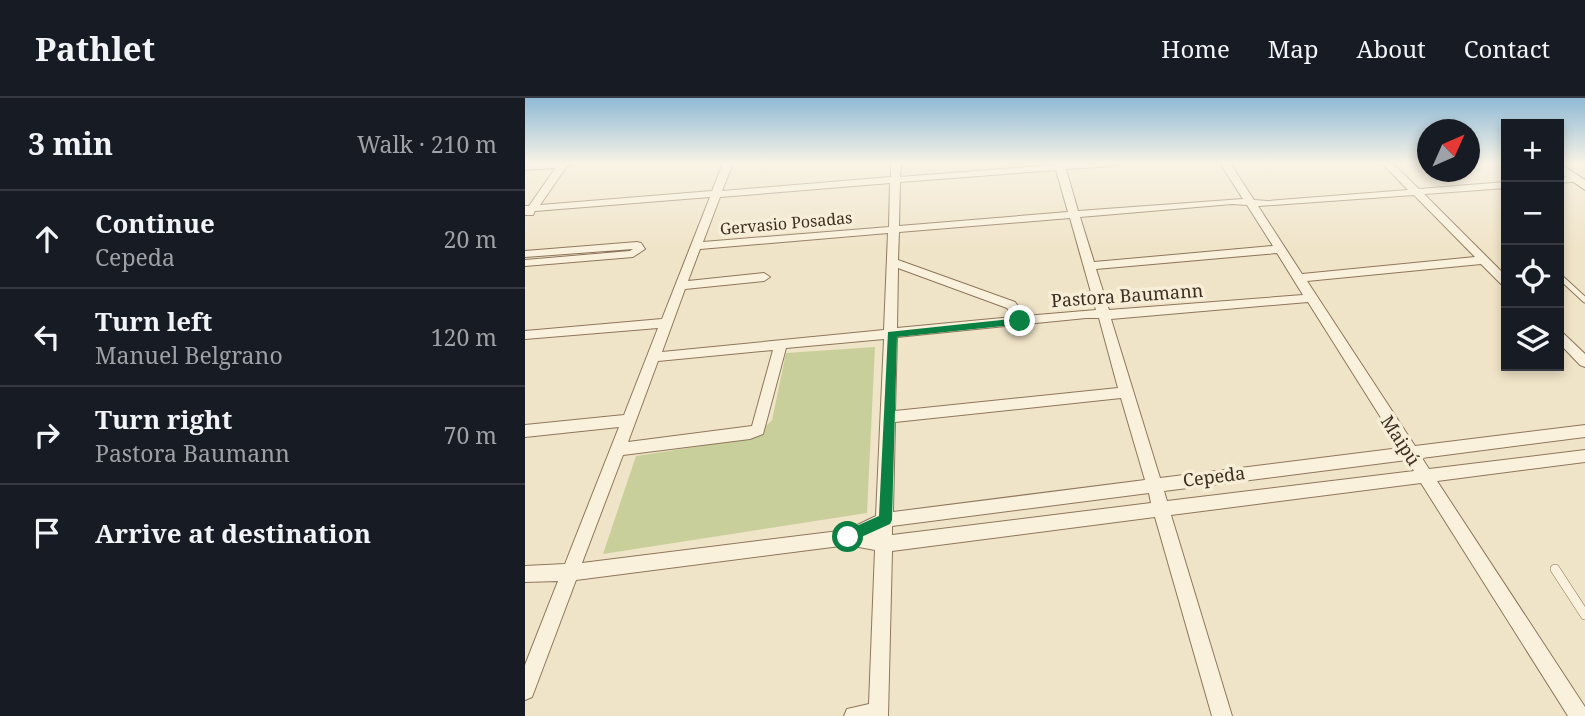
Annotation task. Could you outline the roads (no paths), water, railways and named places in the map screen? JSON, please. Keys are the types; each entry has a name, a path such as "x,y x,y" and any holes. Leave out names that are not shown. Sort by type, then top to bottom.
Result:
{"street":[{"path":"525,219 542,192"},
{"path":"529,209 731,192"},
{"path":"854,716 878,714 895,192"},
{"path":"1068,192 1222,716"},
{"name":"Maipú","path":"1243,192 1579,716"},
{"path":"1417,192 1501,275"},
{"name":"Gervasio Posadas","path":"696,246 1232,201 1268,204 1417,192"},
{"path":"525,690 716,193"},
{"path":"525,254 636,245 641,249 633,254 525,263"},
{"path":"1090,266 1279,249"},
{"path":"1297,278 1485,260"},
{"path":"892,262 1011,305 1018,312 1020,321"},
{"path":"681,286 765,277"},
{"name":"Pastora Baumann","path":"654,357 1020,321 1310,298"},
{"path":"525,335 667,323"},
{"path":"1564,341 1585,362"},
{"path":"619,449 758,430 780,346"},
{"path":"890,417 1127,392"},
{"path":"525,431 628,420"},
{"name":"Cepeda","path":"525,574 594,571 848,537 885,520 1585,431"},
{"name":"Cepeda","path":"848,537 884,544 1585,456"}],"lane":[{"path":"1564,281 1585,300"},
{"path":"1555,569 1585,615"}]}
